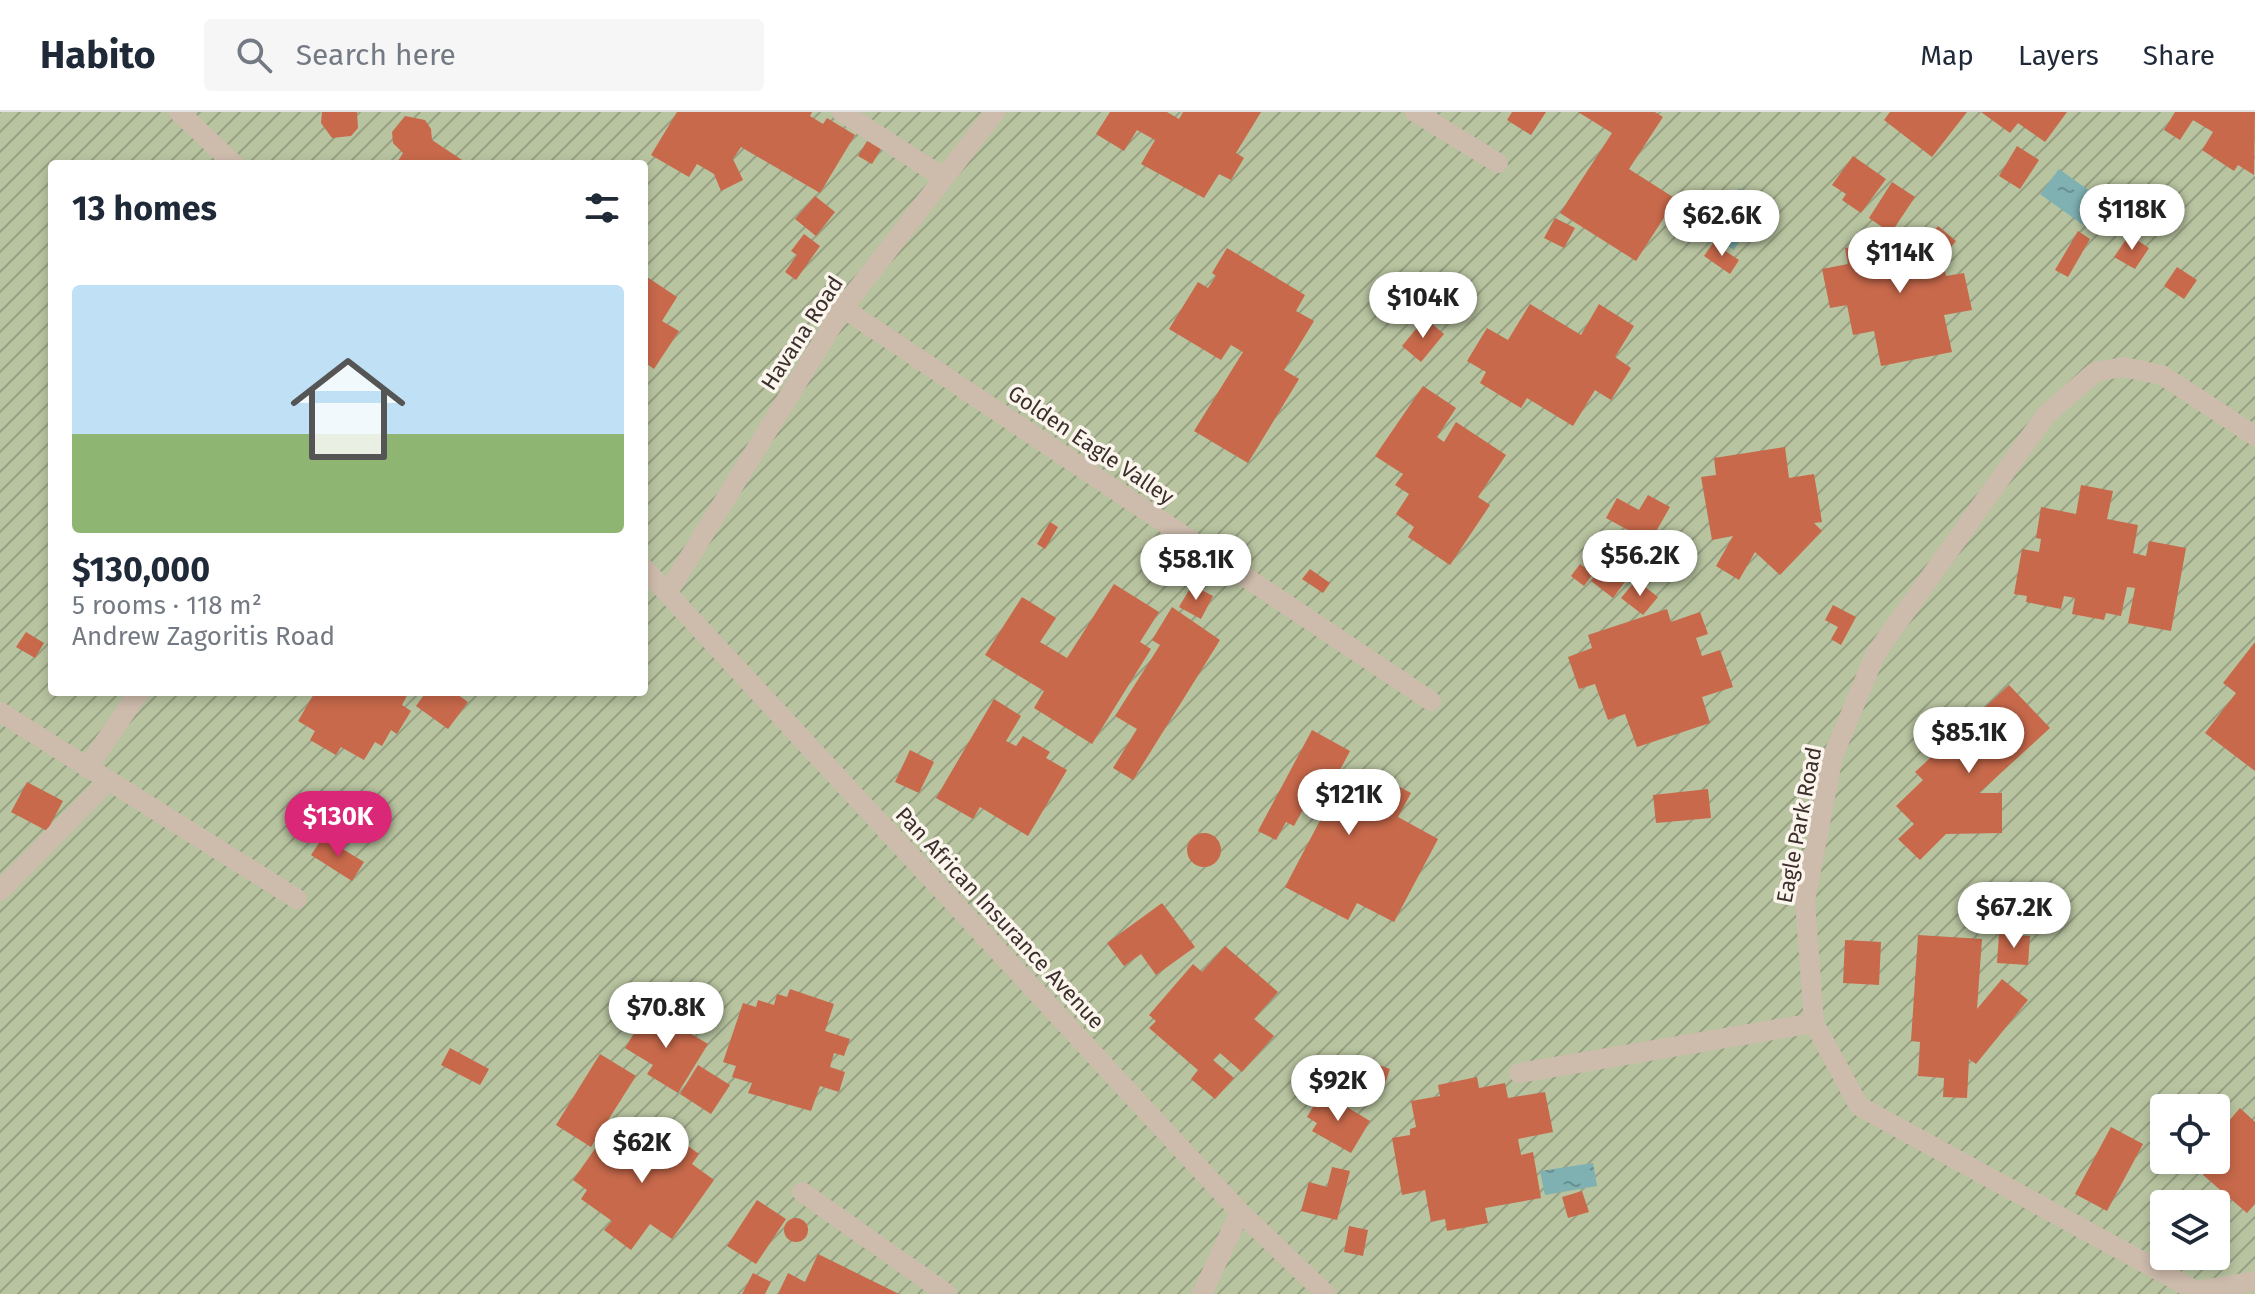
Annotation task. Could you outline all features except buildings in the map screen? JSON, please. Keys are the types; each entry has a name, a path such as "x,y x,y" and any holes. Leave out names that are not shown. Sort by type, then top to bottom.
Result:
{"street":[{"path":"179,112 230,160"},
{"path":"842,112 944,178"},
{"name":"Havana Road","path":"668,592 843,308 995,112"},
{"path":"1415,112 1498,163"},
{"name":"Golden Eagle Valley","path":"843,308 1431,701"},
{"name":"Eagle Park Road","path":"2255,436 2162,375 2123,367 2095,372 2045,416 1876,653 1833,756 1805,901 1814,1023 1859,1106 2196,1292 2255,1281"},
{"name":"Pan African Insurance Avenue","path":"648,572 1240,1212 1326,1294"},
{"path":"87,768 136,696"},
{"path":"0,712 297,899"},
{"path":"0,891 108,781"},
{"path":"1519,1073 1814,1023"},
{"path":"802,1192 947,1294"},
{"path":"1202,1294 1240,1212"}],"green space":[{"path":"0,112 2237,112 2255,124 2255,1294 0,1294"}],"water":[{"path":"2059,169 2108,204 2090,230 2040,194"},
{"path":"1739,188 1764,204 1734,250 1709,234"},
{"path":"1593,1163 1597,1186 1545,1195 1540,1171"}]}
